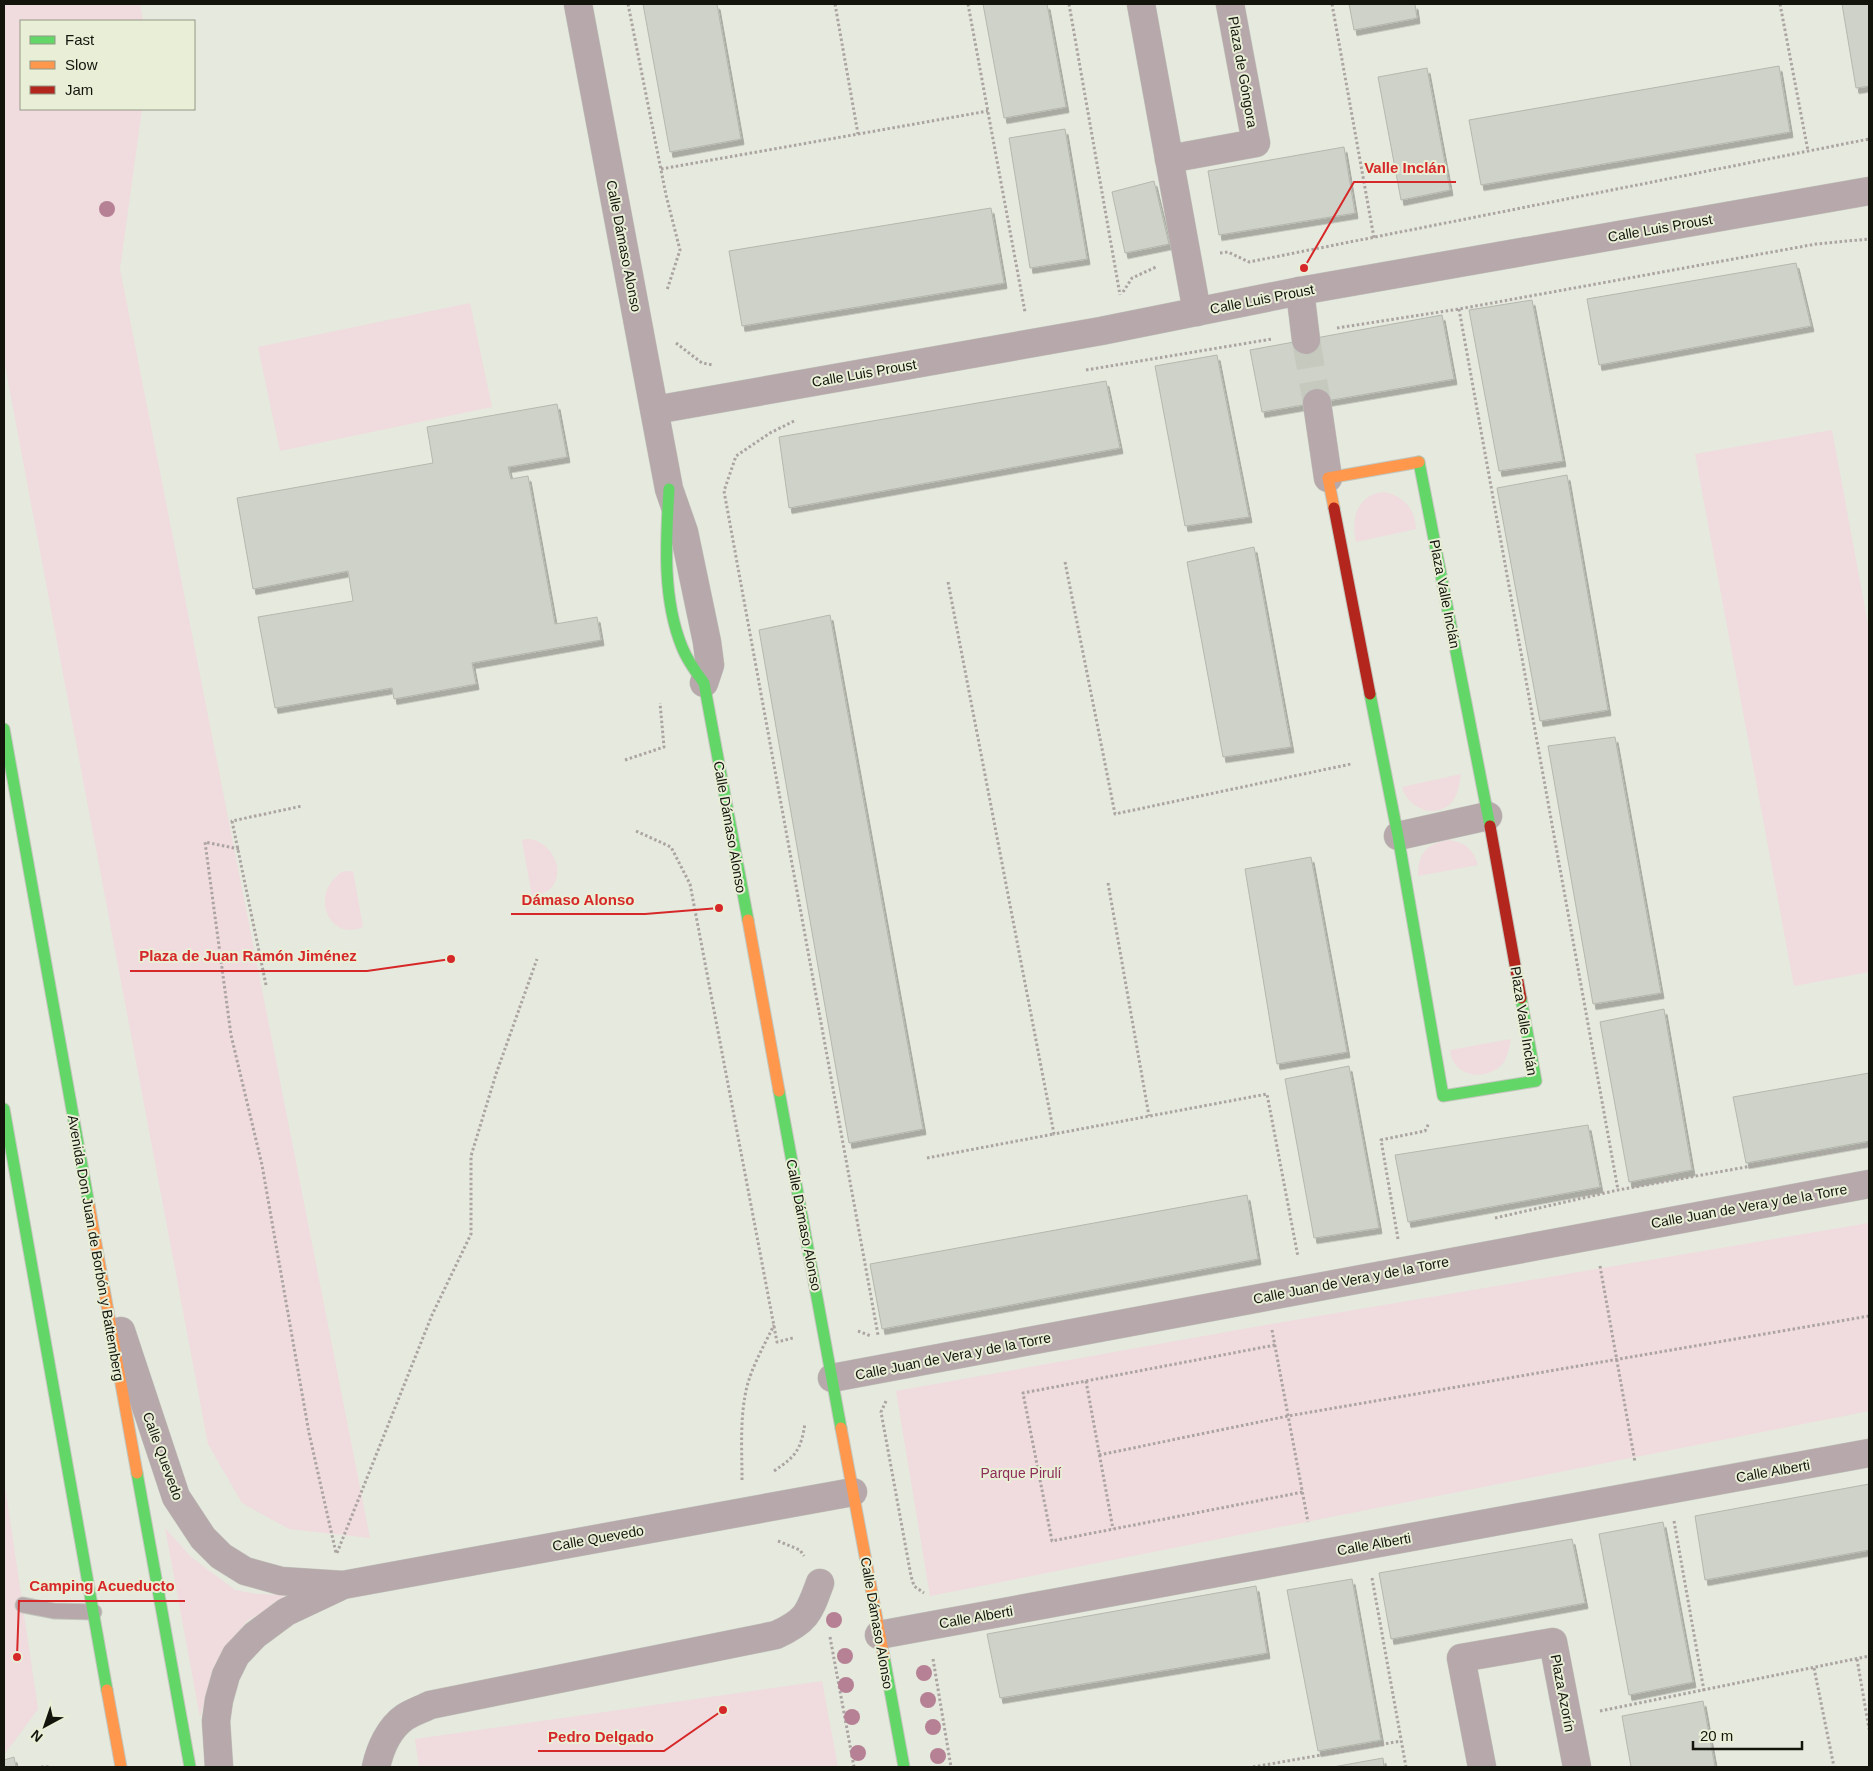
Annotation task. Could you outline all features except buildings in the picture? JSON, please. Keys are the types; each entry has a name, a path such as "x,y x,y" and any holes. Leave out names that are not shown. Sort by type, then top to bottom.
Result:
{"street":[{"name":"Calle Dámaso Alonso","path":"578,4 669,489 684,532 707,642 710,665 704,682 904,1767"},
{"path":"1141,4 1197,312"},
{"name":"Plaza de Góngora","path":"1169,158 1256,143 1230,4"},
{"name":"Calle Luis Proust","path":"655,410 1197,312 1300,290 1869,191"},
{"path":"1300,290 1306,340"},
{"path":"1317,404 1328,478 1381,757 1398,836 1444,1096"},
{"name":"Plaza Valle Inclán","path":"1328,478 1419,462 1488,816 1536,1081 1444,1096"},
{"name":"Avenida Don Juan de Borbón y Battemberg","path":"4,729 96,1252 190,1767"},
{"path":"1398,836 1488,816"},
{"path":"4,1109 122,1767"},
{"name":"Calle Juan de Vera y de la Torre","path":"832,1378 1869,1184"},
{"name":"Calle Quevedo","path":"96,1252 176,1497 203,1538 221,1556 245,1571 281,1581 343,1585 853,1492"},
{"name":"Calle Alberti","path":"879,1635 1869,1453"},
{"path":"376,1767 379,1754 390,1732 404,1718 430,1705 776,1635 790,1628 811,1610 820,1583"},
{"name":"Calle Quevedo","path":"219,1767 216,1722 219,1700 226,1675 236,1655 255,1635 286,1612 343,1585"},
{"name":"Plaza Azorín","path":"1482,1767 1461,1658 1553,1642 1577,1767"}],"lane":[{"path":"23,1605 54,1610 94,1612"}],"path":[{"path":"628,4 661,169 680,250 667,290 668,299"},
{"path":"835,4 858,134"},
{"path":"968,4 1026,312"},
{"path":"1069,4 1120,296"},
{"path":"1332,4 1374,238"},
{"path":"1780,4 1808,151"},
{"path":"661,169 988,111"},
{"path":"1216,254 1228,252 1249,262 1869,139"},
{"path":"1337,328 1458,309 1816,244 1869,239"},
{"path":"1112,297 1120,296 1132,278 1157,266"},
{"path":"1458,309 1618,1190"},
{"path":"1016,314 1034,311"},
{"path":"675,335 676,344 702,363 721,366"},
{"path":"1078,371 1272,339"},
{"path":"799,418 770,432 736,456 724,491 878,1338"},
{"path":"1065,562 1115,814 1381,757"},
{"path":"948,582 1054,1134"},
{"path":"625,760 664,747 660,703"},
{"path":"266,985 232,821 302,806"},
{"path":"636,831 671,847 690,884 777,1342 797,1337"},
{"path":"239,849 205,842 231,1035 262,1164 309,1433 336,1556"},
{"path":"1108,883 1149,1116"},
{"path":"336,1556 432,1316 471,1234 471,1156 496,1074 537,959"},
{"path":"927,1158 1267,1094 1299,1264"},
{"path":"1398,1241 1381,1140 1425,1131 1444,1096"},
{"path":"1588,1196 1640,1495"},
{"path":"1099,1455 1288,1416 1869,1316"},
{"path":"1271,1324 1309,1528"},
{"path":"742,1488 742,1436 745,1396 753,1369 774,1325"},
{"path":"1275,1345 1023,1393 1052,1541 1303,1492"},
{"path":"1086,1381 1113,1529"},
{"path":"891,1396 885,1401 881,1412 910,1576 914,1586 930,1596"},
{"path":"769,1475 791,1460 799,1448 803,1438 805,1420"},
{"path":"1674,1519 1704,1691"},
{"path":"775,1540 800,1550 812,1566 820,1583"},
{"path":"336,1556 344,1555"},
{"path":"1370,1568 1406,1767"},
{"path":"829,1631 854,1767"},
{"path":"933,1656 951,1767"},
{"path":"1568,1718 1869,1656"},
{"path":"1857,1659 1869,1728"},
{"path":"1814,1668 1834,1767"},
{"path":"1254,1767 1402,1741"},
{"path":"40,1767 49,1767"}],"green space":[{"path":"4,4 140,4 143,20 20,20 20,110 142,110 120,269 370,1538 289,1529 242,1503 208,1444 4,360"},
{"path":"470,303 492,407 280,451 258,347"},
{"path":"1832,430 1869,630 1869,972 1794,986 1695,454"},
{"path":"1384,492 1403,500 1407,504 1413,515 1416,529 1356,542 1354,525 1358,509 1367,498"},
{"path":"1461,774 1458,790 1453,801 1443,809 1436,811 1421,809 1415,805 1409,800 1402,787"},
{"path":"528,839 543,845 554,858 557,866 555,882 550,889 544,893 532,896 522,840"},
{"path":"1448,840 1464,845 1471,850 1478,865 1418,876 1418,868 1425,851 1434,844"},
{"path":"353,871 363,927 352,930 342,928 328,916 325,907 325,897 328,887 341,872"},
{"path":"1511,1039 1504,1062 1493,1071 1478,1075 1471,1074 1458,1067 1453,1061 1450,1050"},
{"name":"Parque Pirulí","path":"1869,1223 1869,1411 930,1596 896,1391 1271,1324"},
{"path":"4,1479 38,1709 4,1755"},
{"path":"165,1528 191,1557 235,1590 258,1594 292,1595 247,1621 214,1669 200,1717"},
{"path":"822,1681 838,1767 419,1767 415,1739"}],"tunnel":[{"path":"1306,340 1317,403"}],"traffic: fast":[{"path":"1419,462 1490,826"},
{"path":"669,489 667,569 671,609 684,652 704,683 748,920"},
{"path":"1370,694 1398,836 1443,1096 1536,1081 1521,998"},
{"path":"4,729 89,1205"},
{"path":"779,1091 841,1428"},
{"path":"4,1109 107,1690"},
{"path":"137,1473 190,1767"},
{"path":"884,1657 904,1767"}],"traffic: slow":[{"path":"1334,508 1328,478 1419,462"},
{"path":"748,920 779,1091"},
{"path":"89,1205 137,1473"},
{"path":"841,1428 884,1657"},
{"path":"107,1690 121,1767"}],"traffic: jam":[{"path":"1334,508 1370,694"},
{"path":"1490,826 1521,998"}],"place":[{"name":"Valle Inclán","path":"1304,268"},
{"name":"Dámaso Alonso","path":"719,908"},
{"name":"Plaza de Juan Ramón Jiménez","path":"451,959"},
{"name":"Camping Acueducto","path":"17,1657"},
{"name":"Pedro Delgado","path":"723,1710"}]}
